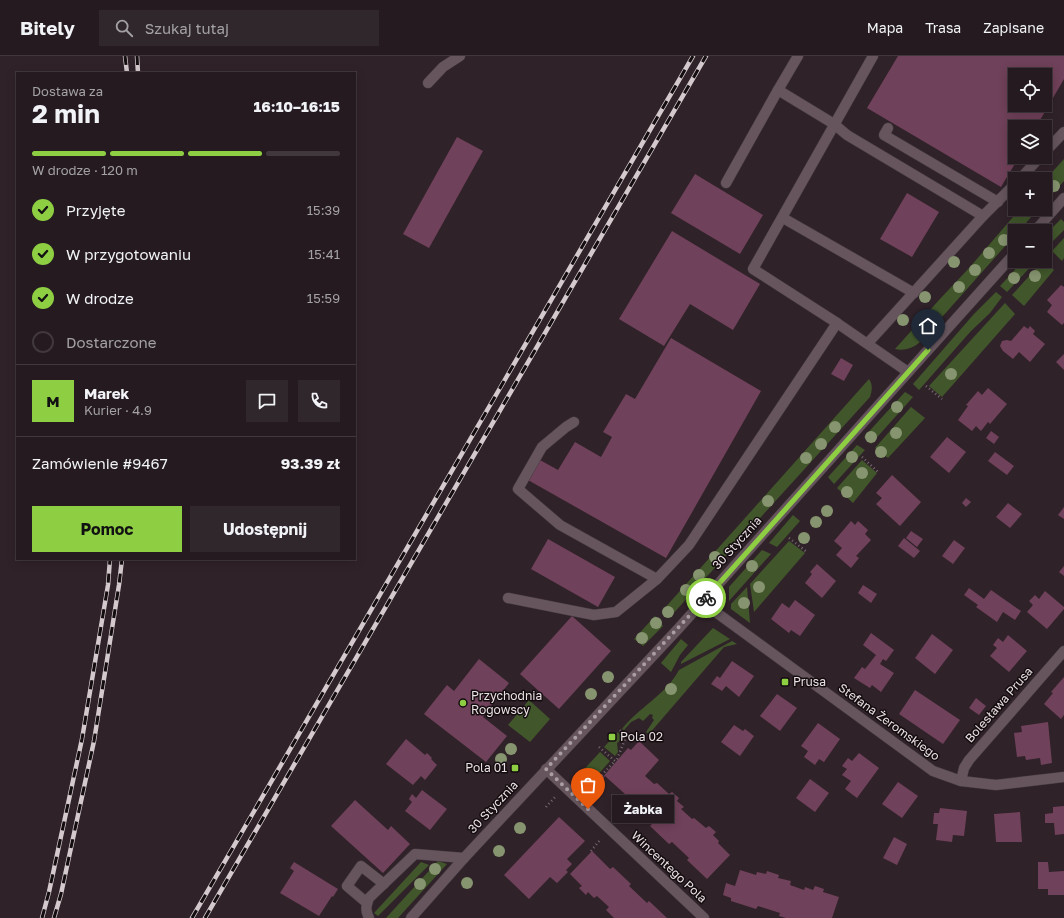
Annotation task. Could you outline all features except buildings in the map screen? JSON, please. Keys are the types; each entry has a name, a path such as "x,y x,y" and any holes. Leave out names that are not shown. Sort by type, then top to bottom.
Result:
{"street":[{"path":"428,83 443,67 460,56"},
{"path":"726,183 798,56"},
{"path":"873,56 753,270 868,343 908,372"},
{"path":"778,90 834,124 847,134 983,216"},
{"path":"888,128 884,135 998,202"},
{"path":"1052,145 1064,132"},
{"path":"1026,172 1034,164"},
{"path":"868,343 983,216 1008,191"},
{"path":"1041,224 1064,198"},
{"path":"783,218 914,293"},
{"name":"30 Stycznia","path":"411,918 464,858 702,602 1008,261"},
{"path":"508,598 594,615 616,612 657,579 689,545 837,323"},
{"path":"574,422 542,448 518,489 560,525 657,579"},
{"name":"Stefana Żeromskiego","path":"702,602 933,771 961,781 996,785 1064,776"},
{"name":"Bolesława Prusa","path":"961,781 964,768 969,760 1064,651"},
{"name":"Wincentego Pola","path":"546,769 704,918"},
{"path":"369,918 366,912 366,906 369,898 415,854 464,858"},
{"path":"367,903 347,886 361,866 384,884"}],"path":[{"path":"926,386 942,399"},
{"path":"862,457 878,472"},
{"path":"789,538 807,552"},
{"path":"586,791 615,761 626,737 618,728"},
{"path":"599,747 615,761"},
{"path":"591,850 605,835"}],"green space":[{"path":"1064,159 1064,181 1052,194 1052,172"},
{"path":"1014,216 1032,216 1025,224 1008,224 1008,243 919,343 907,349 895,349 939,300"},
{"path":"1061,219 1064,222 1064,230 1052,242 1052,228"},
{"path":"1064,238 1064,258 1062,261 1052,251"},
{"path":"1017,268 1029,268 1007,292 1000,286"},
{"path":"1037,268 1052,268 1054,270 1024,306 1012,295"},
{"path":"996,292 1002,297 990,313 971,331 919,390 913,384 974,314"},
{"path":"1005,303 1015,314 942,397 929,386"},
{"path":"869,379 872,388 870,397 671,616 663,610"},
{"path":"905,392 913,397 871,444 864,437"},
{"path":"911,407 925,418 888,458 875,448"},
{"path":"857,445 865,450 834,484 828,477"},
{"path":"862,460 877,473 853,503 837,488"},
{"path":"793,515 800,521 777,547 769,543"},
{"path":"789,541 805,553 754,612 750,584"},
{"path":"762,550 771,554 729,601 729,587"},
{"path":"747,587 750,623 731,609 731,604"},
{"path":"655,616 663,626 643,646 634,639"},
{"path":"713,628 730,639 681,664 681,662"},
{"path":"681,639 688,645 680,655 671,672 661,663"},
{"path":"732,641 737,644 724,647 649,734 646,732 654,720 652,718 653,715 650,714 643,721 639,718 631,722 624,730 622,729 636,714 667,687 679,670"},
{"path":"529,700 550,719 530,742 508,725"},
{"path":"618,732 623,738 617,743 618,752 615,756 604,747"},
{"path":"600,752 610,761 588,786 577,777"},
{"path":"438,861 447,864 398,918 386,918"},
{"path":"421,862 429,865 378,916 374,913"}],"railway":[{"path":"125,56 127,72"},
{"path":"137,56 138,72"},
{"path":"192,918 693,56"},
{"path":"205,918 706,56"},
{"path":"42,918 82,739 108,585 110,560"},
{"path":"54,918 61,894 94,741 122,560"}],"way so far":[{"path":"588,809 546,769 706,598"}],"place":[{"name":"Prusa","path":"785,682"},
{"name":"Przychodnia Rogowscy","path":"463,703"},
{"name":"Pola 02","path":"612,737"},
{"name":"Pola 01","path":"515,768"},
{"name":"Żabka","path":"588,809"}],"route":[{"path":"706,598 928,350"}]}
